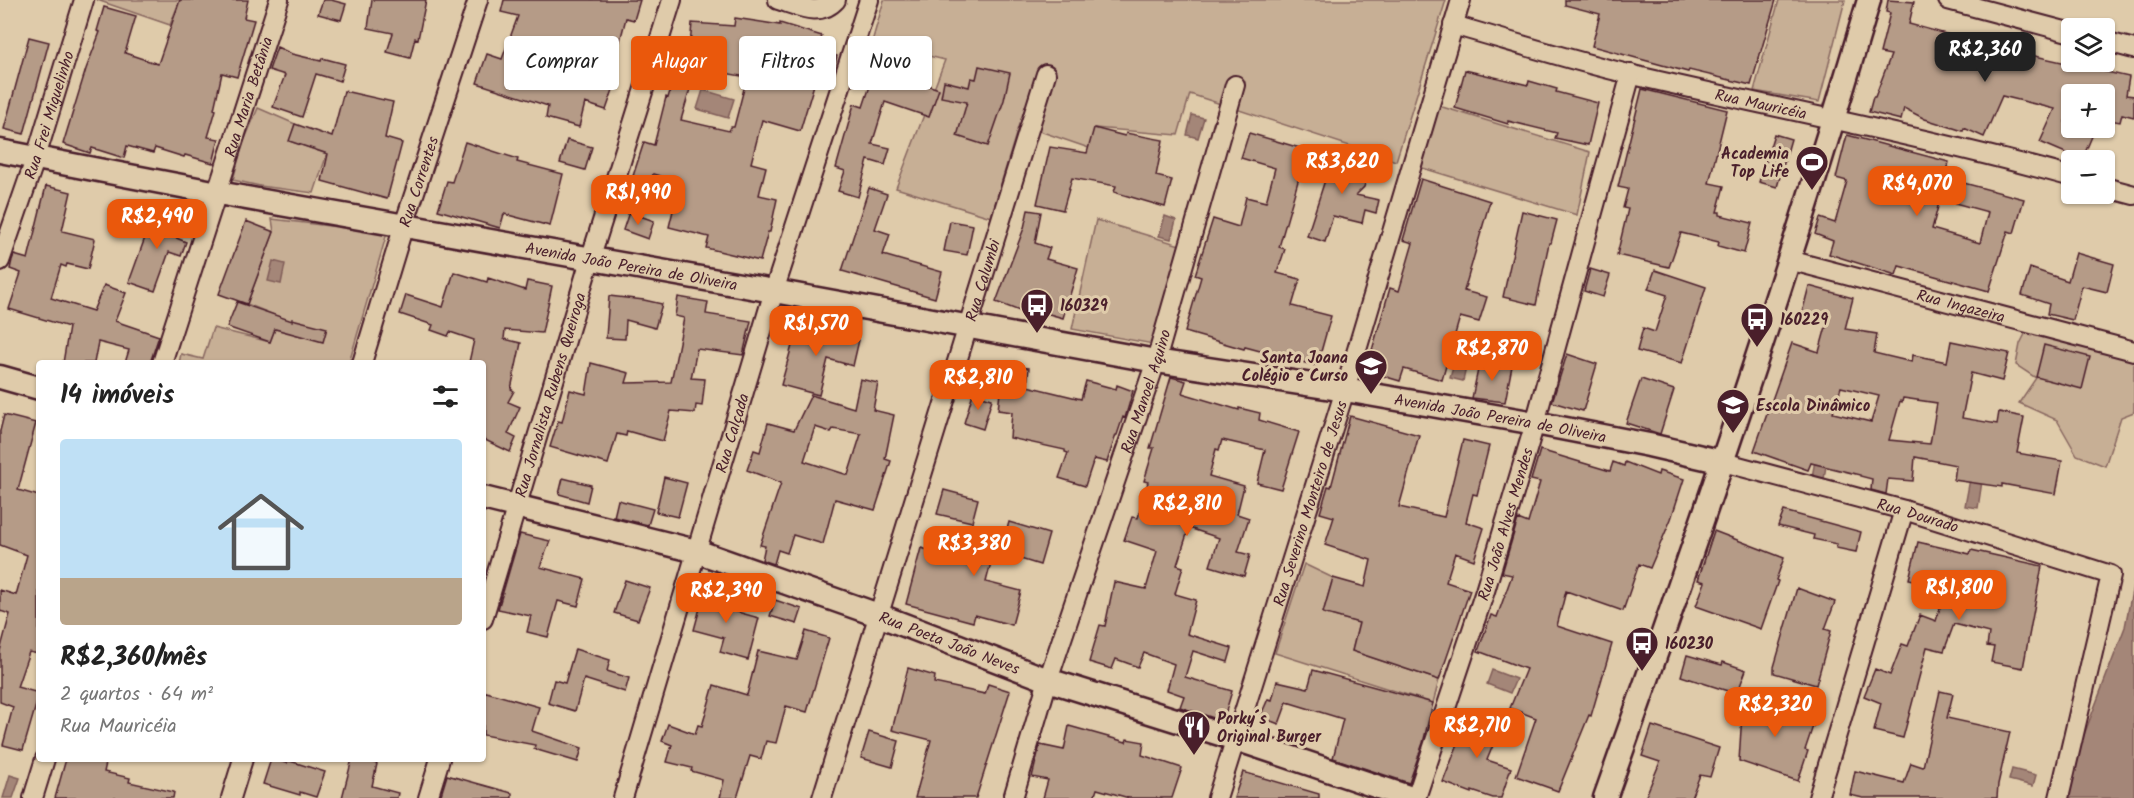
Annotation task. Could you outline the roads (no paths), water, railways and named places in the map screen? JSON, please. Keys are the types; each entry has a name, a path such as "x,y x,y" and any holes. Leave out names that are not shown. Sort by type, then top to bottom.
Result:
{"main road":[{"path":"1605,798 1723,462 1834,118 1869,0"},
{"name":"Avenida João Pereira de Oliveira","path":"0,151 218,194 404,225 1156,361 1345,390 1535,423 1723,462"},
{"path":"0,377 36,387"},
{"name":"Rua Poeta João Neves","path":"486,499 696,551 878,615 1048,680 1236,738 1414,798"}],"street":[{"name":"Rua Frei Miguelinho","path":"0,261 36,157 84,0"},
{"name":"Rua Maria Betânia","path":"163,360 279,0"},
{"name":"Rua Correntes","path":"363,360 404,225 478,0"},
{"name":"Rua Jornalista Rubens Queiroga","path":"486,609 590,260 672,0"},
{"path":"778,0 812,10 825,9 836,0"},
{"name":"Rua Calçada","path":"623,798 774,291 869,0"},
{"name":"Rua Severino Monteiro de Jesus","path":"1217,798 1345,390 1461,0"},
{"path":"1948,0 2061,30"},
{"name":"Rua Mauricéia","path":"1453,25 1631,74 1834,118 2061,174"},
{"path":"2115,44 2134,50"},
{"name":"Rua Calumbi","path":"822,798 1046,74"},
{"name":"Rua João Alves Mendes","path":"1414,798 1485,591 1535,423 1631,74"},
{"name":"Rua Manoel Aquino","path":"1013,798 1048,680 1156,361 1235,85"},
{"path":"2115,190 2134,195"},
{"name":"Rua Ingazeira","path":"1789,260 2134,351"},
{"name":"Rua Dourado","path":"1723,462 1904,510 2110,575 2059,798"},
{"path":"1818,798 1904,510"},
{"path":"33,798 44,762"},
{"path":"231,798 242,762"},
{"path":"428,798 439,762"}],"place":[{"name":"Academia Top Life","path":"1812,191"},
{"name":"160329","path":"1037,334"},
{"name":"160229","path":"1757,348"},
{"name":"Santa Joana Colégio e Curso","path":"1371,395"},
{"name":"Escola Dinâmico","path":"1733,434"},
{"name":"160230","path":"1642,672"},
{"name":"Porky´s Original Burger","path":"1194,756"}]}
